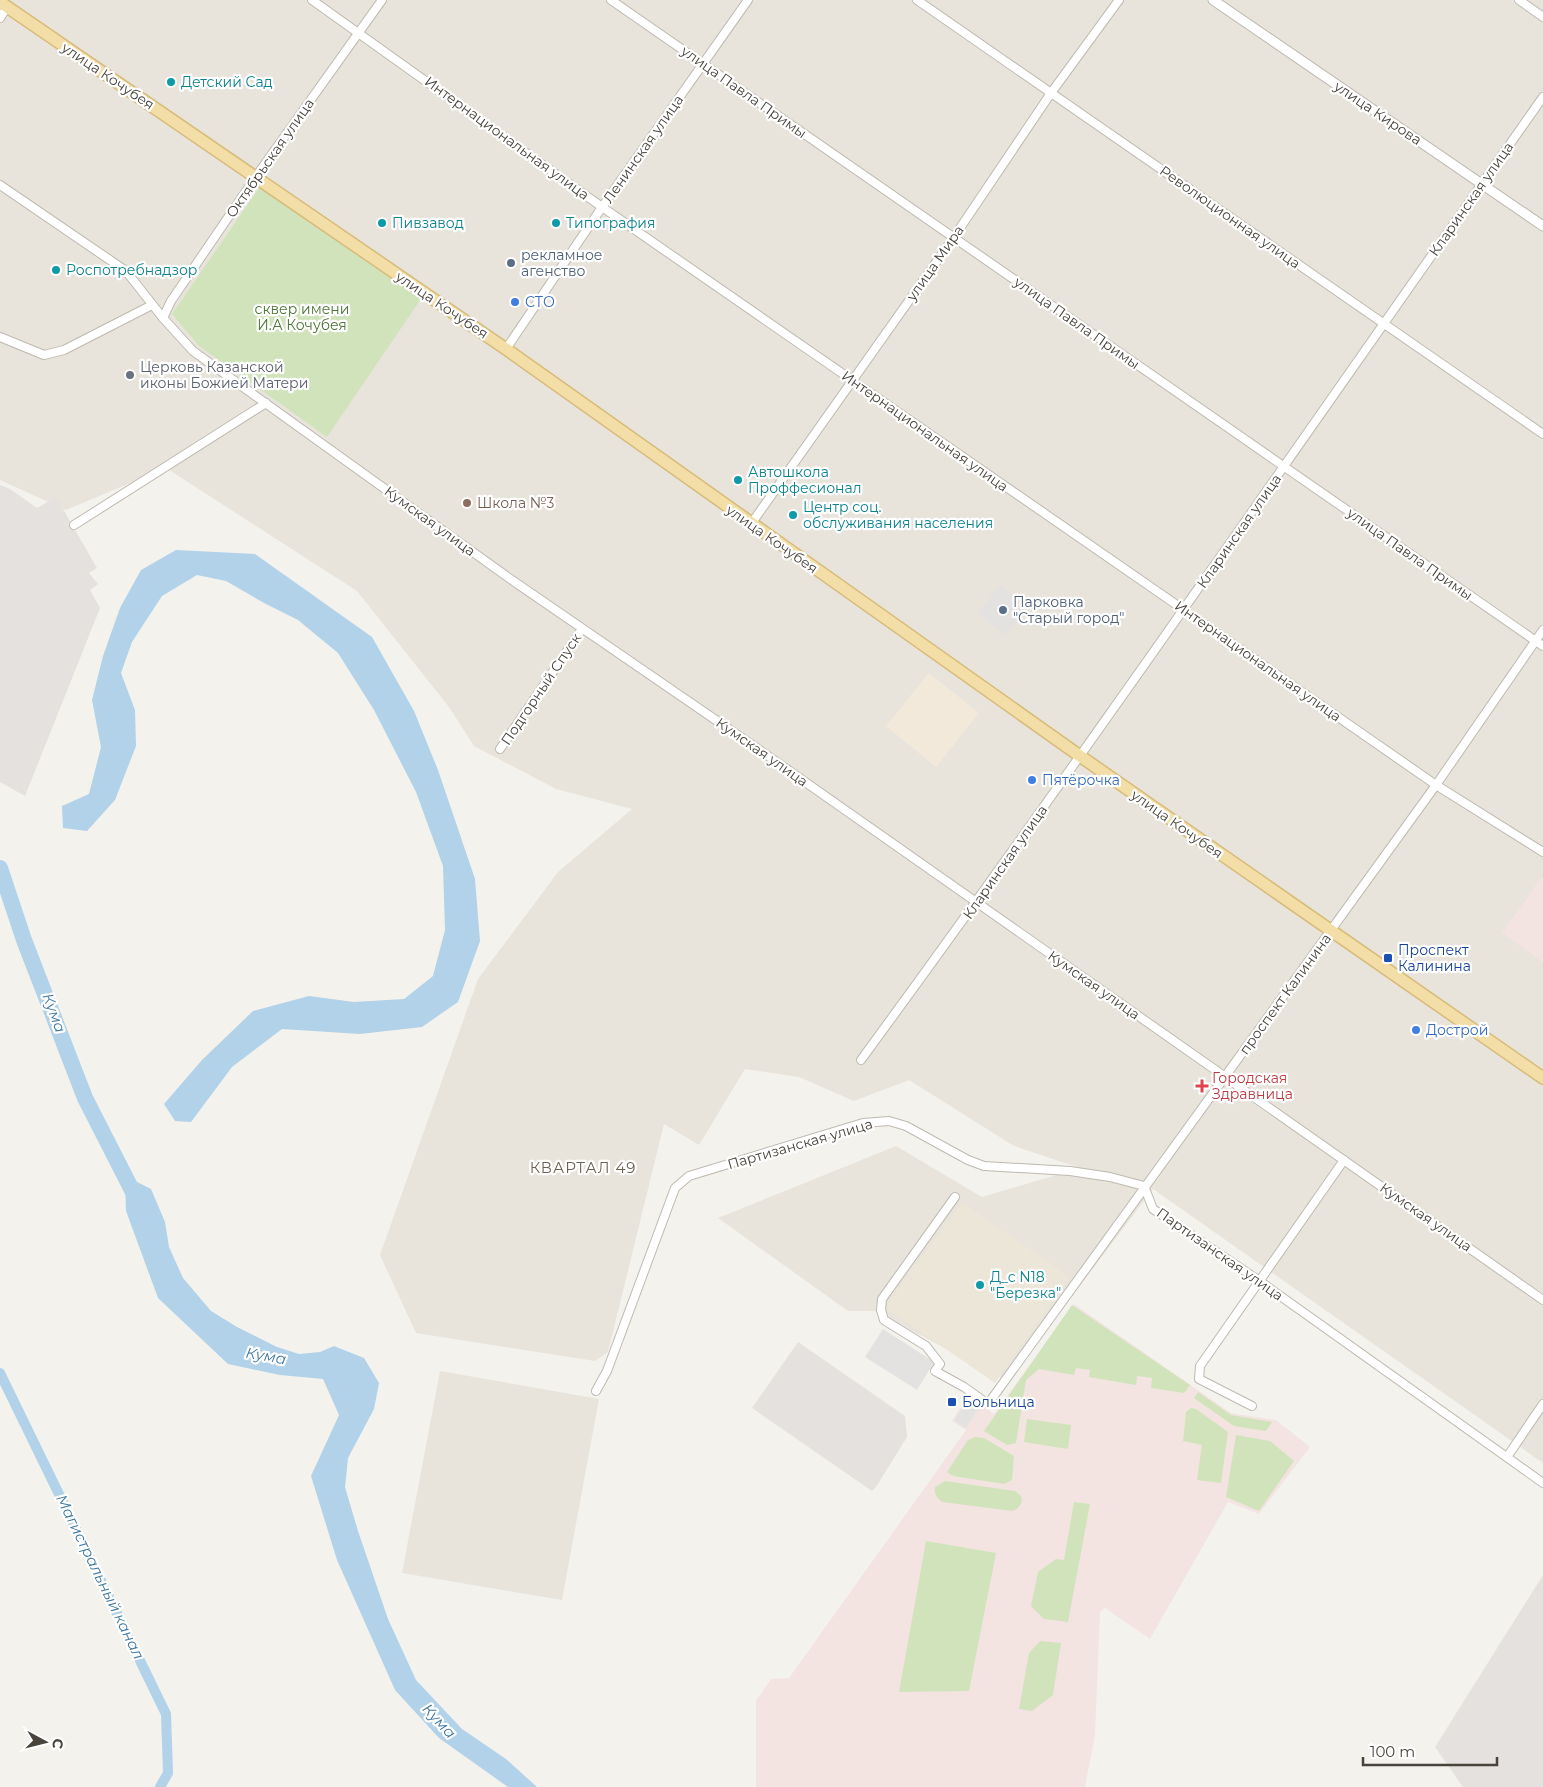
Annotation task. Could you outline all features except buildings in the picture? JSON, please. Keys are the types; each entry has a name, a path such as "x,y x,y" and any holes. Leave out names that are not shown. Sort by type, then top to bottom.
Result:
{"main road":[{"name":"улица Кочубея","path":"7,3 256,178 506,349 1080,756 1543,1078"}],"street":[{"name":"Интернациональная улица","path":"312,0 602,207 1436,785 1543,852"},
{"name":"Октябрьская улица","path":"163,318 171,301 382,0"},
{"name":"улица Павла Примы","path":"611,0 1543,646"},
{"name":"Ленинская улица","path":"506,349 602,207 748,0"},
{"name":"Революционная улица","path":"917,0 1543,434"},
{"name":"улица Мира","path":"751,524 954,237 1051,94 1118,0"},
{"name":"улица Кирова","path":"1213,0 1543,226"},
{"path":"1519,0 1543,17"},
{"path":"0,18 7,3"},
{"name":"Кларинская улица","path":"861,1060 977,902 1184,610 1543,97"},
{"name":"Кумская улица","path":"0,185 126,271 152,305 193,351 582,629 977,902 1543,1300"},
{"path":"0,337 44,355 64,350 152,305"},
{"path":"74,524 266,403"},
{"name":"Подгорный Спуск","path":"500,749 582,629"},
{"name":"проспект Калинина","path":"955,1197 882,1299 881,1310 884,1320 926,1346 940,1364 935,1371 964,1387 988,1404 1436,785 1543,630"},
{"name":"Партизанская улица","path":"596,1391 606,1371 676,1188 689,1176 864,1123 889,1121 906,1126 968,1160 984,1166 1070,1171 1110,1177 1144,1186 1153,1209 1258,1280 1543,1483"},
{"path":"1252,1406 1200,1380 1200,1366 1258,1280 1344,1160"},
{"path":"1507,1458 1543,1404"}],"shaded area":[{"path":"0,0 1543,0 1543,1463 1153,1189 1008,1381 874,1311 848,1311 718,1218 896,1146 982,1197 1080,1168 1014,1146 909,1080 854,1101 799,1077 745,1069 699,1145 664,1124 608,1352 595,1361 416,1333 380,1255 478,979 558,872 632,809 556,789 474,746 449,707 357,591 166,468 66,510 0,480"},
{"path":"0,485 10,489 37,508 56,497 97,568 89,573 98,584 90,590 100,608 25,796 0,782"},
{"name":"Парковка \"Старый город\"","path":"1000,585 1028,606 1006,635 978,614"},
{"path":"929,673 979,713 936,767 886,726"},
{"path":"1541,878 1543,878 1543,962 1502,933"},
{"path":"962,1203 1070,1277 995,1383 885,1307"},
{"path":"1074,1304 1231,1413 1276,1420 1310,1447 1259,1514 1228,1502 1150,1639 1105,1608 1100,1612 1095,1735 1085,1787 756,1787 756,1701 771,1679 789,1678 966,1430 952,1421 964,1402 971,1398 994,1414"},
{"path":"883,1329 934,1362 917,1390 865,1357"},
{"path":"798,1342 905,1416 907,1437 872,1491 752,1408"},
{"path":"440,1371 599,1399 562,1600 402,1573"},
{"path":"972,1401 980,1407 966,1428 954,1421 965,1403"},
{"path":"1543,1575 1543,1787 1463,1787 1435,1747"}],"green space":[{"name":"сквер имени И.А Кочубея","path":"259,188 421,299 327,437 199,346 172,314"},
{"path":"1072,1305 1190,1385 1184,1393 1151,1388 1152,1378 1137,1376 1136,1385 1089,1377 1090,1370 1076,1368 1074,1375 1039,1369 1026,1380 1016,1443 1007,1445 984,1431"},
{"path":"1198,1392 1231,1415 1272,1422 1266,1431 1234,1426 1194,1398"},
{"path":"1191,1408 1196,1409 1228,1432 1221,1483 1197,1480 1202,1445 1183,1441 1186,1412"},
{"path":"1027,1419 1071,1425 1068,1449 1024,1442"},
{"path":"1236,1435 1270,1441 1294,1461 1259,1511 1226,1497"},
{"path":"975,1437 984,1438 1014,1456 1012,1480 1004,1484 953,1476 947,1472 968,1440"},
{"path":"945,1481 1015,1491 1021,1496 1022,1502 1013,1511 942,1502 936,1495 935,1487"},
{"path":"1074,1502 1090,1504 1068,1622 1044,1619 1031,1606 1038,1572 1056,1559 1064,1560"},
{"path":"926,1541 996,1553 969,1691 899,1692"},
{"path":"1040,1641 1061,1643 1053,1695 1032,1711 1019,1709 1029,1653"}],"water":[{"path":"176,550 255,554 372,637 414,711 438,770 475,879 480,941 458,1002 422,1027 360,1034 282,1029 232,1067 191,1122 175,1121 164,1104 202,1060 253,1011 309,996 354,1002 404,999 433,976 445,930 443,866 416,792 374,710 338,653 298,620 226,581 197,575 162,596 132,642 121,673 135,710 136,746 115,800 87,831 63,828 62,806 89,794 101,747 92,700 103,656 120,608 141,570"},
{"path":"125,1176 151,1189 165,1222 169,1247 183,1278 211,1311 237,1327 277,1347 299,1354 320,1352 334,1346 364,1358 379,1383 374,1409 348,1458 345,1487 388,1619 416,1680 462,1729 506,1759 537,1787 508,1787 439,1738 395,1690 337,1560 311,1476 339,1415 323,1379 280,1375 228,1364 158,1298 126,1211"}],"waterway":[{"name":"Кума","path":"0,868 24,940 85,1098 134,1194"},
{"name":"Магистральный канал","path":"0,1373 166,1714 168,1773 160,1787"}],"place":[{"name":"Детский Сад","path":"171,82"},
{"name":"Пивзавод","path":"382,223"},
{"name":"Типография","path":"556,223"},
{"name":"рекламное агенство","path":"511,263"},
{"name":"Роспотребнадзор","path":"56,270"},
{"name":"СТО","path":"515,302"},
{"name":"Церковь Казанской иконы Божией Матери","path":"130,375"},
{"name":"Автошкола Проффесионал","path":"738,480"},
{"name":"Школа №3","path":"467,503"},
{"name":"Центр соц. обслуживания населения","path":"793,515"},
{"name":"Парковка \"Старый город\"","path":"1003,610"},
{"name":"Пятёрочка","path":"1032,780"},
{"name":"Проспект Калинина","path":"1388,958"},
{"name":"Дострой","path":"1416,1030"},
{"name":"Городская Здравница","path":"1202,1086"},
{"name":"Д_с N18 \"Березка\"","path":"980,1285"},
{"name":"Больница","path":"952,1402"}],"district":[{"name":"КВАРТАЛ 49","path":"583,1168"}]}
